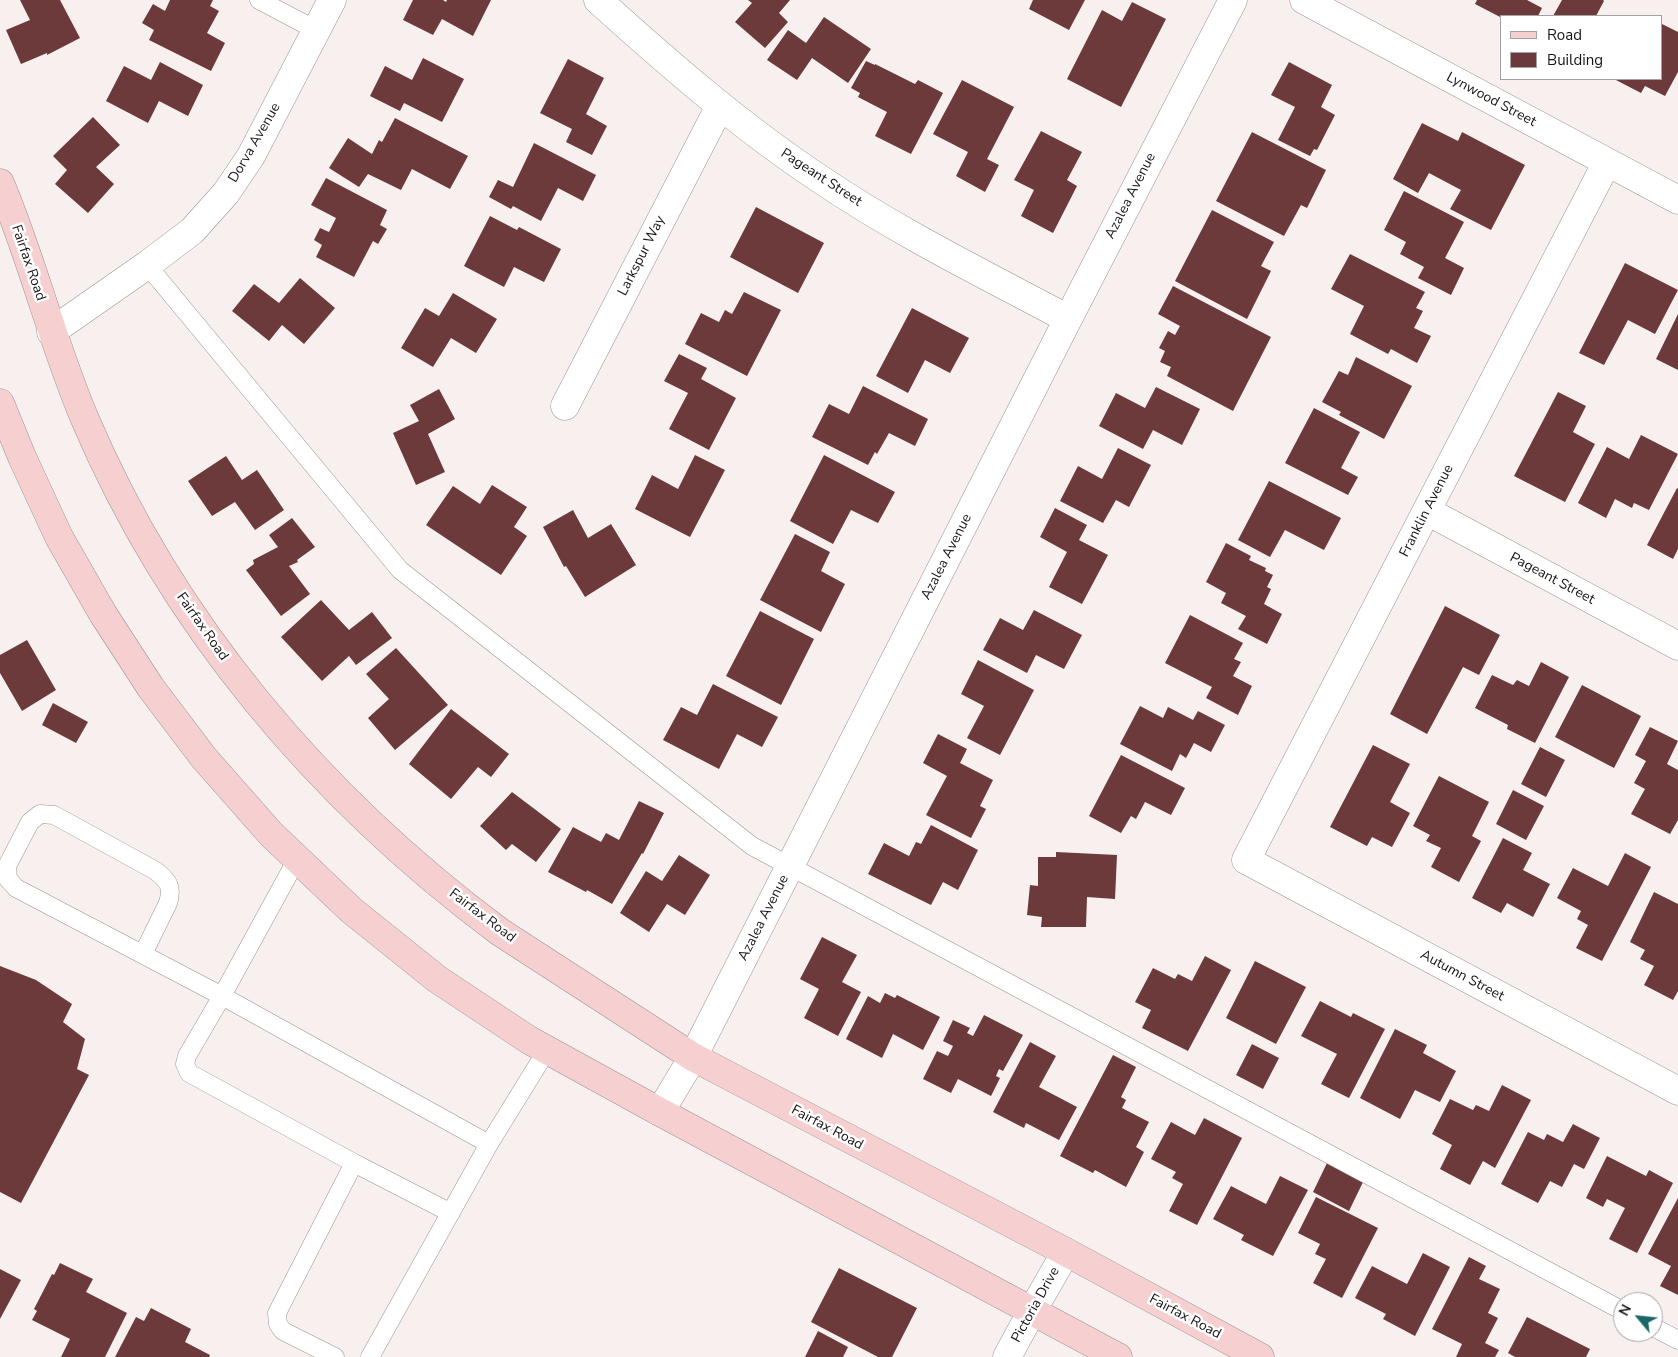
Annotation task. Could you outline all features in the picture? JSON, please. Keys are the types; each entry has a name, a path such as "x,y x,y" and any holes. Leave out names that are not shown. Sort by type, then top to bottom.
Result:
{"main road":[{"name":"Fairfax Road","path":"0,183 8,201 51,332 84,418 121,494 162,568 207,638 259,705 322,777 398,850 471,910 508,937 693,1057 1066,1252 1260,1357"},
{"path":"0,403 22,458 60,537 102,614 151,688 204,758 271,834 351,910 437,979 529,1040 1118,1357"}],"street":[{"name":"Dorva Avenue","path":"51,332 148,265 192,231 226,193 251,156 332,0"},
{"name":"Pageant Street","path":"598,0 740,123 829,185 913,236 1068,319"},
{"name":"Azalea Avenue","path":"660,1112 693,1057 1068,319 1233,0"},
{"name":"Lynwood Street","path":"1304,0 1678,200"},
{"name":"Larkspur Way","path":"565,406 720,106"},
{"name":"Franklin Avenue","path":"1246,860 1607,162"},
{"name":"Pageant Street","path":"1427,511 1678,646"},
{"name":"Autumn Street","path":"1246,860 1678,1091"},
{"name":"Pictoria Drive","path":"1007,1357 1066,1252"}],"lane":[{"path":"259,0 316,30"},
{"path":"148,265 400,570 752,846 1613,1306"},
{"path":"144,954 171,894 168,881 156,871 54,815 40,814 30,822 7,866 8,879 16,888 222,996 489,1144"},
{"path":"298,859 187,1056 185,1064 189,1073 354,1163 451,1213"},
{"path":"370,1357 489,1144 547,1050"},
{"path":"335,1357 283,1331 278,1324 277,1312 354,1163"},
{"path":"1663,1332 1678,1340"}],"building":[{"path":"20,0 60,0 80,38 47,55 47,53 21,64 6,30 30,20"},
{"path":"170,0 213,0 210,6 219,11 207,33 225,43 211,71 149,40 154,30 142,23 153,4 165,11"},
{"path":"413,0 443,0 446,2 447,0 491,0 473,36 442,19 433,35 403,20"},
{"path":"748,0 790,0 779,13 788,22 765,48 735,22 752,3"},
{"path":"1033,0 1085,0 1069,30 1029,9"},
{"path":"1477,0 1527,0 1542,8 1538,15 1500,15 1500,17 1475,4"},
{"path":"1562,0 1604,1 1597,15 1554,15"},
{"path":"1132,2 1166,19 1121,107 1067,79 1102,10 1122,21"},
{"path":"824,17 871,49 848,83 812,58 797,80 767,60 788,30 806,43"},
{"path":"1663,24 1678,32 1678,72 1665,96 1645,86 1641,93 1616,80 1663,80"},
{"path":"423,58 464,79 442,122 404,103 400,111 370,96 385,66 412,80"},
{"path":"568,59 604,78 586,114 607,126 592,155 566,142 572,129 540,113"},
{"path":"866,61 915,84 918,80 943,93 911,154 875,136 887,112 858,97 860,93 851,88"},
{"path":"160,62 203,85 188,116 159,101 148,123 106,101 124,66 151,80"},
{"path":"1289,62 1332,85 1321,107 1335,115 1317,150 1314,149 1310,156 1278,140 1295,107 1271,95"},
{"path":"962,80 1014,107 987,159 999,165 985,192 956,176 968,152 933,134"},
{"path":"93,117 120,145 96,167 114,184 88,213 55,184 67,170 53,156"},
{"path":"395,118 468,156 450,189 412,169 401,190 368,174 359,187 329,168 348,138 372,154 379,140 382,142"},
{"path":"1422,123 1458,141 1462,132 1525,165 1491,230 1450,209 1461,190 1429,173 1418,193 1393,179"},
{"path":"1041,131 1082,152 1067,180 1077,186 1053,233 1021,216 1034,190 1014,180"},
{"path":"1252,132 1326,170 1307,208 1301,205 1284,236 1216,201"},
{"path":"534,143 596,175 583,201 558,188 541,221 513,206 511,209 489,197 498,180 513,187"},
{"path":"326,178 387,210 380,225 387,229 378,244 373,241 354,277 316,257 322,245 314,240 320,228 329,232 336,218 311,205"},
{"path":"1404,191 1464,222 1445,258 1464,268 1451,295 1418,278 1424,267 1400,254 1406,242 1384,230"},
{"path":"756,207 824,243 798,293 730,257"},
{"path":"1212,210 1274,242 1261,266 1271,271 1247,319 1175,281"},
{"path":"490,216 517,230 519,227 561,249 544,282 514,267 504,287 464,266"},
{"path":"1350,254 1425,292 1416,308 1423,311 1414,328 1431,336 1417,363 1391,349 1388,354 1350,334 1364,306 1331,289"},
{"path":"1625,263 1678,290 1655,334 1628,320 1604,365 1579,353"},
{"path":"300,278 335,308 304,344 282,325 269,341 232,311 254,284 279,303"},
{"path":"1173,286 1271,337 1233,411 1167,376 1171,367 1160,362 1165,351 1159,348 1168,331 1175,335 1180,326 1158,314"},
{"path":"744,292 781,310 747,376 685,344 701,313 719,322 725,310 732,314"},
{"path":"453,293 497,319 476,353 451,338 433,367 401,348 425,308 439,316"},
{"path":"912,308 969,338 950,373 925,360 908,393 876,376"},
{"path":"1678,314 1678,370 1656,359"},
{"path":"679,354 707,368 701,379 736,398 709,450 669,429 688,393 664,381"},
{"path":"1356,357 1412,386 1384,439 1339,415 1341,412 1322,402 1339,371 1348,375"},
{"path":"863,386 928,419 915,446 889,433 868,465 812,437 829,404 849,414"},
{"path":"1156,387 1200,409 1182,445 1153,430 1143,449 1099,426 1116,393 1145,408"},
{"path":"439,389 455,419 428,434 445,472 416,485 393,433 419,421 410,405"},
{"path":"1558,392 1586,406 1573,432 1595,444 1565,502 1514,476"},
{"path":"1314,408 1360,432 1341,468 1358,477 1348,495 1285,463"},
{"path":"1641,435 1678,454 1649,510 1634,503 1632,508 1615,499 1606,518 1578,503 1607,447 1629,459"},
{"path":"1118,448 1151,465 1129,507 1116,500 1103,523 1060,501 1078,466 1102,479"},
{"path":"695,455 725,470 690,537 635,509 652,475 678,489"},
{"path":"824,455 895,492 878,523 851,510 833,544 790,521"},
{"path":"226,456 242,480 257,470 284,510 255,530 235,502 212,516 188,481"},
{"path":"1269,481 1341,518 1324,550 1285,530 1270,557 1238,540"},
{"path":"492,485 527,507 514,527 527,536 501,575 426,525 453,486 480,504"},
{"path":"1677,488 1678,549 1673,559 1647,545"},
{"path":"1055,508 1087,525 1079,540 1108,555 1082,604 1049,587 1067,552 1040,537"},
{"path":"573,510 588,538 611,524 636,565 585,597 566,566 564,567 543,527"},
{"path":"292,518 315,547 297,560 298,562 289,566 310,594 281,616 246,570 254,564 253,560 278,547 269,535"},
{"path":"795,534 830,552 821,571 845,584 821,632 760,600"},
{"path":"1226,543 1251,556 1249,560 1266,568 1265,571 1273,575 1267,587 1271,589 1264,604 1282,614 1267,644 1238,629 1246,616 1221,603 1226,593 1206,582"},
{"path":"321,600 349,630 372,612 392,638 356,665 349,656 322,681 281,637"},
{"path":"1445,606 1500,635 1479,675 1463,667 1427,734 1390,714"},
{"path":"1034,610 1082,635 1064,669 1036,655 1027,673 983,650 1000,618 1023,630"},
{"path":"760,611 814,639 781,705 726,676"},
{"path":"1190,615 1243,643 1234,659 1241,662 1233,676 1252,686 1238,715 1206,698 1212,687 1165,663"},
{"path":"27,640 56,690 22,711 0,673 0,655"},
{"path":"396,648 448,705 395,750 368,718 389,699 366,674"},
{"path":"978,660 1034,690 1000,755 967,738 984,706 961,694"},
{"path":"1541,662 1569,677 1535,743 1507,729 1508,725 1475,708 1492,675 1513,685 1517,680 1529,686"},
{"path":"713,684 778,717 762,747 737,734 719,769 663,740 681,707 697,715"},
{"path":"1582,685 1641,716 1614,768 1555,737"},
{"path":"53,703 88,722 76,743 42,725"},
{"path":"1140,706 1163,718 1168,707 1193,720 1198,711 1225,725 1211,752 1194,743 1186,758 1180,754 1172,771 1120,744"},
{"path":"451,709 509,754 491,777 478,767 451,799 409,764"},
{"path":"1650,727 1678,741 1667,764 1678,770 1678,820 1670,834 1631,814 1645,789 1634,783 1646,761 1635,755"},
{"path":"938,734 967,749 960,763 993,780 980,806 986,809 971,838 926,815 947,776 923,763"},
{"path":"1373,745 1410,764 1390,802 1410,813 1392,847 1372,837 1367,846 1330,827"},
{"path":"1540,747 1565,760 1546,797 1521,784"},
{"path":"1121,755 1185,788 1171,815 1145,802 1136,819 1131,816 1121,833 1089,816"},
{"path":"1439,776 1489,802 1472,836 1481,841 1459,882 1431,867 1441,848 1426,841 1430,835 1413,826"},
{"path":"1513,790 1544,806 1526,840 1496,824"},
{"path":"512,792 561,829 536,862 512,844 506,850 480,826"},
{"path":"639,801 664,813 643,854 612,904 548,872 573,827 601,842 606,833 619,840"},
{"path":"931,825 978,850 958,890 943,882 931,905 868,874 884,843 909,856 916,842 921,844"},
{"path":"1503,838 1532,853 1523,870 1550,884 1533,917 1507,903 1501,913 1472,898"},
{"path":"1056,852 1117,855 1115,899 1087,897 1086,927 1041,927 1042,917 1027,915 1030,885 1038,886 1038,857 1056,857"},
{"path":"1625,853 1651,867 1602,961 1576,948 1588,925 1577,919 1581,911 1557,898 1573,868 1608,886"},
{"path":"679,855 710,875 685,915 667,904 649,932 620,913 646,871 662,881"},
{"path":"1654,892 1678,904 1678,991 1673,1000 1644,985 1654,966 1640,959 1645,950 1630,942"},
{"path":"822,937 857,955 842,982 861,992 838,1036 804,1018 819,989 800,979"},
{"path":"1205,956 1231,970 1188,1051 1142,1028 1151,1010 1135,1002 1153,968 1175,979 1178,974 1192,981"},
{"path":"1255,961 1306,987 1276,1044 1226,1018"},
{"path":"0,966 36,980 72,1004 63,1022 85,1039 77,1069 89,1075 21,1203 0,1192"},
{"path":"885,993 895,998 897,995 940,1017 923,1050 893,1034 882,1058 846,1039 868,996 880,1003"},
{"path":"1320,1001 1351,1017 1353,1013 1385,1029 1349,1098 1321,1084 1337,1054 1301,1036"},
{"path":"984,1015 1023,1035 1003,1071 999,1069 996,1076 1000,1078 991,1096 958,1079 951,1093 923,1079 937,1051 948,1056 953,1046 943,1041 953,1020 970,1028 967,1033 973,1036"},
{"path":"1395,1029 1427,1045 1423,1053 1456,1071 1440,1102 1415,1090 1400,1119 1360,1098"},
{"path":"1030,1042 1056,1056 1039,1087 1077,1107 1059,1140 1026,1123 1024,1128 993,1112"},
{"path":"1252,1044 1279,1058 1263,1089 1236,1075"},
{"path":"1113,1055 1136,1067 1121,1097 1126,1100 1122,1108 1149,1122 1136,1147 1144,1152 1126,1187 1095,1170 1093,1173 1060,1156"},
{"path":"1502,1085 1531,1100 1495,1168 1483,1161 1470,1185 1440,1169 1452,1145 1432,1134 1450,1099 1473,1110 1476,1105 1489,1111"},
{"path":"1204,1118 1242,1138 1197,1225 1169,1211 1183,1184 1172,1178 1176,1172 1151,1159 1171,1122 1195,1135"},
{"path":"1573,1124 1600,1138 1584,1169 1574,1164 1562,1187 1550,1181 1538,1203 1501,1184 1528,1132 1544,1140 1547,1134 1563,1142"},
{"path":"1607,1156 1646,1176 1649,1170 1673,1183 1637,1253 1609,1239 1625,1208 1607,1199 1603,1207 1586,1198"},
{"path":"1328,1161 1364,1180 1349,1211 1313,1192"},
{"path":"1280,1176 1308,1190 1273,1256 1241,1240 1244,1235 1213,1219 1231,1186 1266,1204"},
{"path":"1316,1197 1378,1228 1342,1298 1313,1283 1326,1259 1315,1254 1320,1244 1298,1233"},
{"path":"1678,1198 1678,1295 1660,1286 1671,1266 1648,1254"},
{"path":"1423,1253 1450,1267 1415,1336 1383,1319 1386,1314 1355,1298 1372,1266 1407,1284"},
{"path":"1469,1257 1486,1266 1479,1279 1500,1289 1488,1313 1498,1318 1485,1343 1499,1350 1495,1357 1456,1357 1462,1344 1432,1329"},
{"path":"60,1263 93,1279 86,1292 127,1313 105,1357 61,1357 70,1339 32,1320 37,1311 34,1309 52,1274 54,1275"},
{"path":"839,1268 917,1308 892,1357 878,1357 811,1322"},
{"path":"0,1269 21,1280 0,1319"},
{"path":"151,1308 191,1329 185,1342 210,1355 209,1357 115,1357 136,1317 144,1321"},
{"path":"1527,1317 1590,1349 1586,1357 1515,1357 1508,1353"},
{"path":"818,1331 848,1347 843,1357 805,1357"}]}
